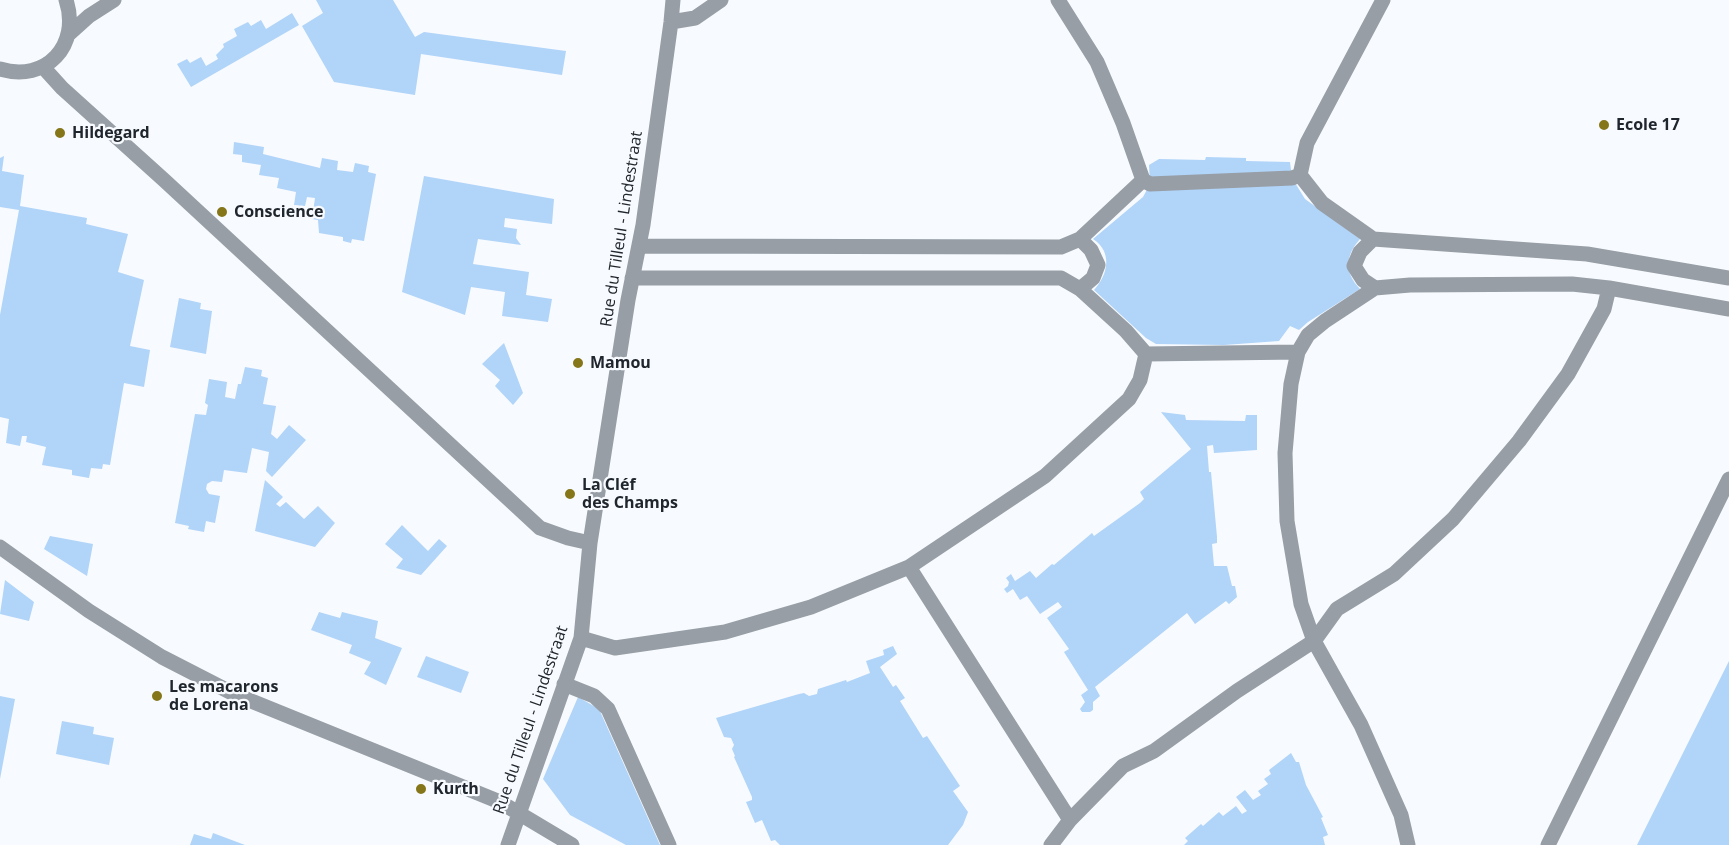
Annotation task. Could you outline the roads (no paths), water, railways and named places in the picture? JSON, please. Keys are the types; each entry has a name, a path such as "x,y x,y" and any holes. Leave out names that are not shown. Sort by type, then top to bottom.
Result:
{"street":[{"path":"66,0 70,11 69,34"},
{"path":"0,69 20,73 43,67 59,53 69,34 89,15 114,0"},
{"name":"Rue du Tilleul - Lindestraat","path":"508,845 581,638 590,543 639,246 672,22 673,0"},
{"path":"672,22 695,18 721,0"},
{"path":"1058,0 1097,62 1123,123 1143,180 1150,184 1300,176"},
{"path":"1300,176 1307,143 1383,0"},
{"path":"43,67 62,88 540,528 590,543"},
{"path":"1300,176 1322,203 1373,239 1587,254 1729,278"},
{"path":"639,246 1061,247 1080,239 1143,180"},
{"path":"1080,239 1091,250 1098,265 1093,278 1080,288"},
{"path":"1373,239 1360,252 1354,266 1363,280 1375,288"},
{"path":"633,278 1061,278 1080,288 1126,331 1146,354"},
{"path":"1408,845 1401,815 1361,725 1314,641 1301,604 1287,521 1284,453 1291,384 1298,351 1308,335 1325,321 1375,288 1410,285 1560,284 1609,288 1729,309"},
{"path":"1051,845 1070,820 1123,766 1154,751 1237,691 1314,641 1337,609 1394,574 1453,519 1519,441 1568,374 1604,309 1609,288"},
{"path":"1146,354 1298,351"},
{"path":"581,638 615,648 725,632 812,607 909,567 1036,482 1053,468 1129,399 1140,380 1146,354"},
{"path":"1548,845 1729,479"},
{"path":"0,547 89,610 162,657 234,694 500,802 572,845"},
{"path":"909,567 1070,820"},
{"path":"564,684 594,696 608,710 669,845"}],"place":[{"name":"Ecole 17","path":"1604,125"},
{"name":"Hildegard","path":"60,133"},
{"name":"Conscience","path":"222,212"},
{"name":"Mamou","path":"578,363"},
{"name":"La Cléf des Champs","path":"570,494"},
{"name":"Les macarons de Lorena","path":"157,696"},
{"name":"Kurth","path":"421,789"}]}
